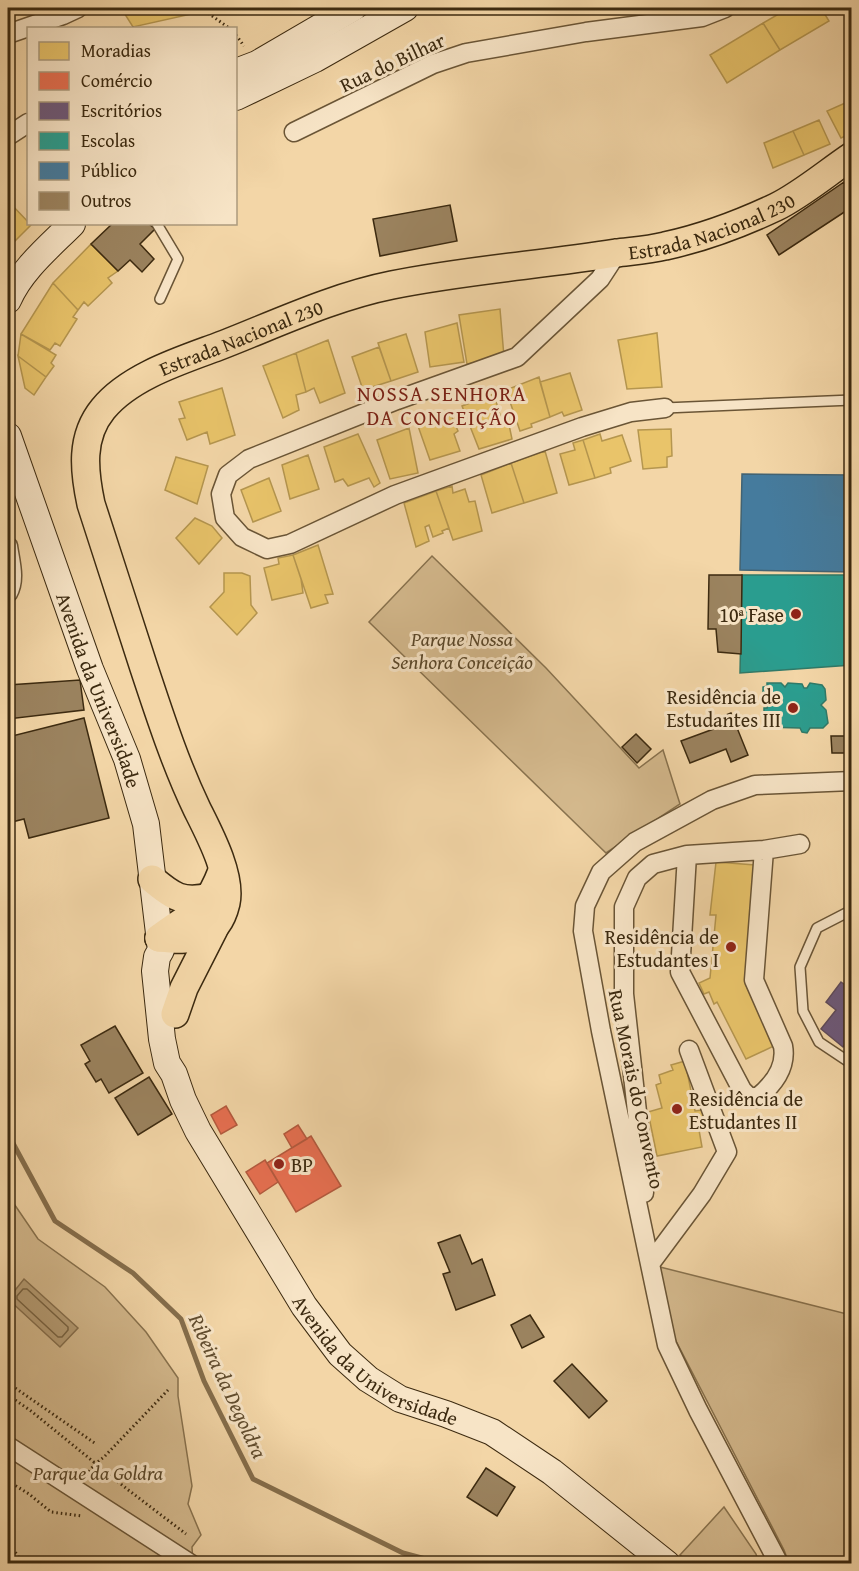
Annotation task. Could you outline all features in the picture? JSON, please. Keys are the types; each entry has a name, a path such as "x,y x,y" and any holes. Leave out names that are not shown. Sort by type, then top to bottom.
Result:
{"main road":[{"path":"237,72 257,64 353,8"},
{"path":"237,97 315,59 405,8"},
{"name":"Estrada Nacional 230","path":"175,1014 184,988 222,916 227,890 223,870 172,751 91,504 85,475 84,454 90,430 102,409 122,390 168,366 352,295 391,285 490,269 552,263 666,246 718,230 778,206 852,156"},
{"path":"8,300 12,290 28,268 71,225"},
{"name":"Avenida da Universidade","path":"9,453 90,669 127,759 146,824 160,944 155,971 162,1039 167,1063 174,1074 198,1131 304,1306 340,1354 368,1379 400,1399 492,1432 552,1472 667,1563"},
{"path":"160,944 195,915 210,897 223,870"},
{"path":"152,879 175,897 190,901 210,897"},
{"path":"160,944 195,939 205,936 214,929"},
{"name":"Avenida da Universidade","path":"160,944 169,956 179,1065 174,1074"}],"street":[{"path":"28,27 78,8"},
{"name":"Rua do Bilhar","path":"294,132 433,64 466,53 586,32 702,16 725,8"},
{"path":"8,34 27,27"},
{"path":"9,136 27,124"},
{"path":"9,136 27,133"},
{"path":"617,253 600,279 517,357 397,400 249,459 228,475 221,494 225,518 242,537 267,549 290,544 395,495 582,427 631,412 665,408"},
{"path":"8,546 12,575 8,593"},
{"name":"Rua Morais do Convento","path":"779,1563 698,1410 667,1346 589,964 583,931 585,906 601,872 635,842 712,800 755,785 852,781"},
{"path":"648,1255 642,1156 624,994 624,907 637,878 653,864 687,855 764,850 800,844"},
{"path":"687,855 680,972 742,1090 748,1096 757,1098 777,1077 785,1057 783,1046 753,980 764,850"},
{"path":"648,1255 702,1194 727,1152 689,1050"},
{"path":"8,1446 191,1563"}],"lane":[{"path":"159,225 178,259 160,299"},
{"path":"665,408 852,400"},
{"path":"852,910 817,928 800,967 803,1011 819,1042 852,1064"}],"path":[{"path":"201,8 228,27"},
{"path":"237,36 245,48"},
{"path":"8,1383 96,1444"},
{"path":"88,1472 168,1390"},
{"path":"8,1395 186,1534"},
{"path":"8,1481 51,1512 89,1517"},
{"path":"8,1541 23,1563"}],"green space":[{"name":"Parque Nossa Senhora Conceição","path":"432,556 546,668 639,768 663,750 680,804 606,853 369,622"},
{"name":"Parque da Goldra","path":"8,1195 38,1239 105,1287 146,1332 178,1378 178,1396 192,1486 188,1504 201,1535 192,1547 193,1563 8,1563"},
{"path":"660,1267 851,1315 851,1563 789,1563 675,1339"},
{"path":"724,1507 756,1554 759,1563 689,1563 680,1555"}],"water":[{"path":"24,1279 78,1328 60,1347 8,1299"}],"building: Moradias":[{"path":"121,8 196,8 196,13 133,27"},
{"path":"789,8 821,8 829,21 780,50 763,23"},
{"path":"763,23 780,50 727,83 710,55"},
{"path":"852,100 852,133 841,138 827,111"},
{"path":"819,120 830,144 804,155 793,131"},
{"path":"793,131 804,155 773,168 764,143"},
{"path":"10,203 27,221 27,225 31,225 8,248 8,205"},
{"path":"91,244 118,271 108,278 112,283 88,306 84,302 78,310 53,283"},
{"path":"53,283 78,310 73,317 77,319 60,346 55,343 50,350 21,334"},
{"path":"500,309 504,357 467,364 459,315"},
{"path":"457,323 464,362 430,367 425,332"},
{"path":"657,333 662,387 627,389 618,340"},
{"path":"21,334 56,355 51,363 54,366 46,377 18,356"},
{"path":"406,334 418,372 391,381 378,343"},
{"path":"328,340 345,393 320,403 314,388 306,392 296,353"},
{"path":"379,347 391,381 363,390 352,357"},
{"path":"296,353 306,392 296,395 299,410 283,418 263,366"},
{"path":"18,356 46,377 34,395 25,388"},
{"path":"570,373 582,410 564,416 562,412 550,417 540,382"},
{"path":"539,377 550,417 520,431 506,390"},
{"path":"222,388 235,435 210,444 207,432 187,440 179,419 185,418 179,402"},
{"path":"494,394 502,422 508,420 512,439 479,449 462,406"},
{"path":"451,415 458,431 454,434 460,451 430,460 418,426"},
{"path":"409,428 418,473 390,479 377,440"},
{"path":"671,429 672,456 667,457 667,467 643,469 638,430"},
{"path":"358,434 380,483 374,487 369,478 348,486 343,479 335,482 324,447"},
{"path":"600,434 602,441 622,435 631,461 610,468 611,473 595,478 583,440"},
{"path":"583,440 595,478 569,485 560,454 575,450 573,443"},
{"path":"545,451 557,493 524,503 511,463"},
{"path":"308,455 319,489 290,499 282,465"},
{"path":"176,457 208,466 197,504 165,490"},
{"path":"511,463 524,503 492,513 481,475"},
{"path":"269,478 281,511 253,522 241,490"},
{"path":"452,486 453,493 465,489 469,502 475,501 482,531 453,540 436,491"},
{"path":"436,491 449,528 433,537 429,525 425,527 429,541 416,547 404,503"},
{"path":"195,518 212,526 222,538 199,564 176,538"},
{"path":"318,545 333,594 325,595 328,603 311,608 293,555"},
{"path":"293,555 303,593 272,600 264,568 279,564 278,558"},
{"path":"224,573 242,573 250,576 251,605 257,613 237,635 210,607 224,592"},
{"name":"Residência de Estudantes I","path":"716,862 755,865 746,985 774,1046 746,1059 717,1002 714,1004 709,992 704,994 699,983 710,978 716,915 710,915"},
{"name":"Residência de Estudantes II","path":"685,1061 695,1111 703,1110 706,1128 699,1130 702,1147 657,1156 648,1112 662,1108 656,1085 661,1083 659,1075 673,1070 671,1065"}],"building: Comércio":[{"path":"226,1106 237,1125 221,1134 211,1115"},
{"path":"298,1125 307,1139 292,1148 284,1134"},
{"path":"311,1136 341,1186 296,1212 267,1163"},
{"path":"265,1160 278,1182 260,1194 246,1172"}],"building: Escritórios":[{"path":"841,982 852,990 852,1036 843,1047 821,1029 836,1010 826,1002"}],"building: Escolas":[{"name":"10ª Fase","path":"742,575 852,575 852,665 740,673"},
{"name":"Residência de Estudantes III","path":"767,683 781,683 785,687 788,683 802,684 804,688 807,688 810,683 822,685 825,689 826,700 821,705 826,710 828,723 823,728 810,728 807,733 802,732 800,728 764,727 764,708 767,708 768,704 763,701 763,687 767,686"}],"building: Público":[{"path":"742,474 852,475 852,572 740,570"}],"building: Outros":[{"path":"844,182 852,195 852,207 779,255 767,235"},
{"path":"450,205 457,241 380,256 373,219"},
{"path":"111,225 150,225 155,229 140,244 154,259 142,272 130,260 118,271 91,244"},
{"path":"709,575 742,575 741,654 718,652 716,629 708,629"},
{"path":"80,680 84,710 8,719 8,685"},
{"path":"731,713 748,755 731,762 726,749 690,763 681,741 719,727 716,719"},
{"path":"84,718 109,818 29,838 24,819 8,823 8,737"},
{"path":"636,734 651,749 637,763 622,747"},
{"path":"831,736 852,736 852,753 832,753"},
{"path":"115,1026 143,1073 109,1093 101,1079 96,1082 85,1064 90,1061 81,1045"},
{"path":"149,1077 172,1114 138,1135 115,1098"},
{"path":"460,1235 472,1264 482,1259 495,1295 456,1310 443,1274 450,1272 438,1243"},
{"path":"530,1315 544,1337 522,1348 511,1325"},
{"path":"572,1364 607,1401 589,1418 554,1381"},
{"path":"486,1468 515,1487 497,1516 467,1497"}],"waterway":[{"name":"Ribeira da Degoldra","path":"8,1134 55,1221 133,1273 181,1319 204,1381 253,1479 403,1553 444,1564"}],"place":[{"name":"10ª Fase","path":"796,614"},
{"name":"Residência de Estudantes III","path":"793,708"},
{"name":"Residência de Estudantes I","path":"731,947"},
{"name":"Residência de Estudantes II","path":"677,1109"},
{"name":"BP","path":"279,1164"}],"district":[{"name":"NOSSA SENHORA DA CONCEIÇÃO","path":"442,405"}]}
